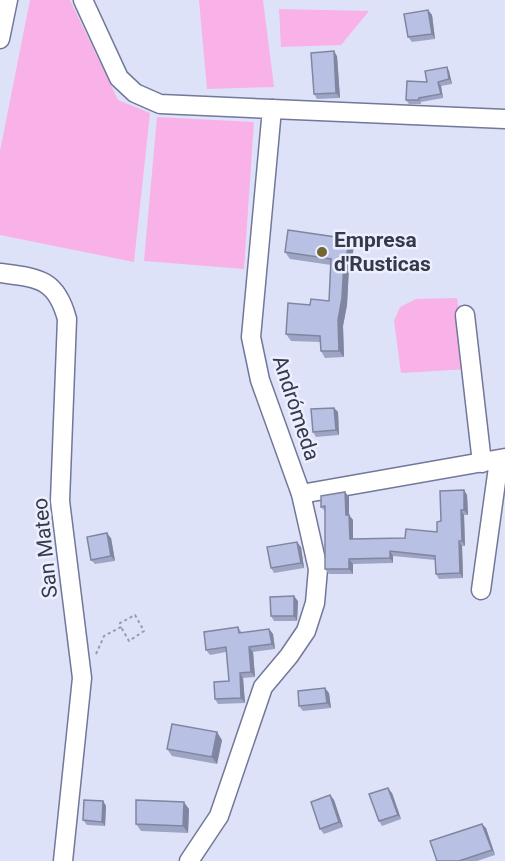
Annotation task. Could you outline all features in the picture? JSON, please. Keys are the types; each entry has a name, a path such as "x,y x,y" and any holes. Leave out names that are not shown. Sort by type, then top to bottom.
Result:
{"street":[{"path":"83,0 119,78 135,93 160,104 505,119"},
{"path":"0,39 4,10"},
{"name":"Andrómeda","path":"189,861 219,816 263,687 290,656 306,631 315,603 318,569 301,494 260,380 251,337 272,109"},
{"name":"San Mateo","path":"0,273 32,277 51,286 63,302 67,319 60,501 82,675 63,861"},
{"path":"465,315 495,460 481,590"},
{"path":"301,494 495,460"}],"path":[{"path":"135,615 144,630 129,641 121,627 120,623 135,615"},
{"path":"82,675 93,666 97,648 104,636 121,627"}],"shaded area":[{"path":"30,0 70,0 118,100 150,113 134,262 0,235 0,151"},
{"path":"199,0 263,0 274,87 207,89"},
{"path":"279,9 369,11 341,45 281,47"},
{"path":"157,117 254,122 244,269 144,261"},
{"path":"457,298 469,369 401,373 394,321 400,307 416,299"}],"building":[{"path":"428,10 432,34 408,37 404,14"},
{"path":"334,51 336,93 314,94 311,53"},
{"path":"447,67 449,79 438,82 441,94 419,98 419,100 406,100 407,81 427,82 425,71"},
{"path":"288,230 349,239 346,261 344,260 338,320 339,351 321,351 320,336 286,334 288,303 310,305 311,299 329,301 331,259 285,252"},
{"path":"334,408 336,430 313,432 311,409"},
{"path":"464,490 464,510 461,510 462,541 459,541 460,573 436,574 435,556 390,551 390,558 349,559 349,569 325,569 325,506 321,507 321,496 345,492 350,539 405,538 406,529 437,532 437,522 441,521 440,491"},
{"path":"107,533 111,556 91,560 87,537"},
{"path":"297,542 301,563 271,568 267,547"},
{"path":"294,596 294,616 271,616 270,597"},
{"path":"238,627 239,633 269,629 272,644 249,647 251,672 240,673 241,698 215,699 214,682 229,681 226,647 206,650 204,632"},
{"path":"325,688 327,703 299,706 298,691"},
{"path":"172,724 217,732 212,757 167,749"},
{"path":"388,788 398,815 379,821 369,794"},
{"path":"330,795 339,822 320,829 311,802"},
{"path":"84,800 103,801 102,822 83,820"},
{"path":"136,800 184,802 183,826 136,824"},
{"path":"482,824 492,850 459,861 437,861 430,841"}],"place":[{"name":"Empresa d'Rusticas","path":"322,252"}]}
